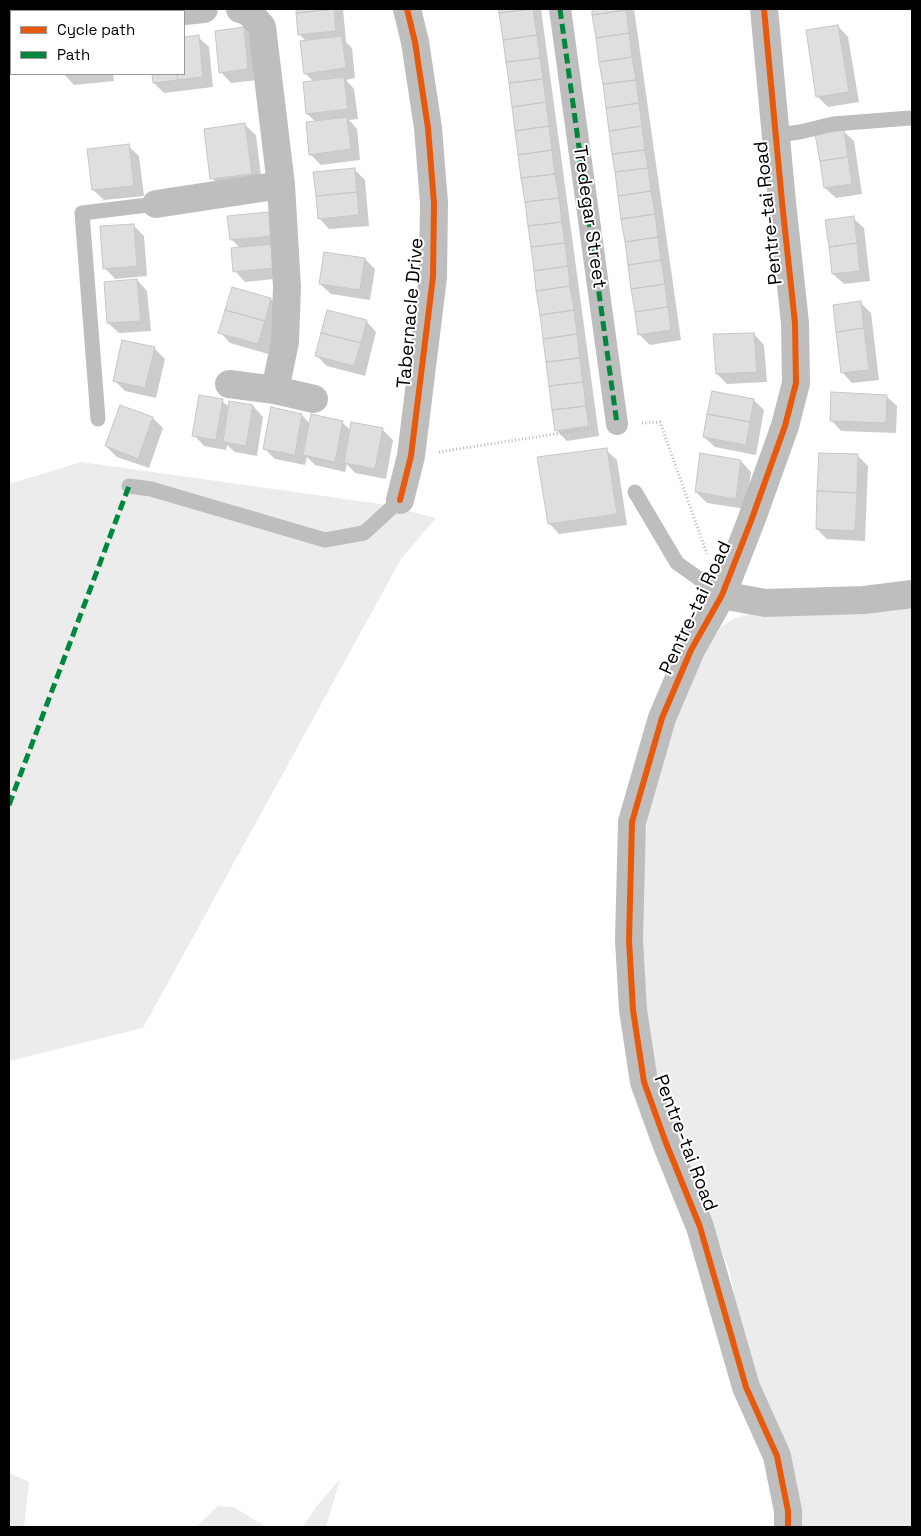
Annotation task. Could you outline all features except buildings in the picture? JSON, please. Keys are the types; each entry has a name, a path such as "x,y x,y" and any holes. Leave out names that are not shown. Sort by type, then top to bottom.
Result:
{"street":[{"path":"185,11 204,9"},
{"path":"240,9 250,12 262,27 281,185 287,287 285,342 276,390"},
{"name":"Tabernacle Drive","path":"400,500 411,456 433,277 434,204 428,128 408,9"},
{"name":"Tredegar Street","path":"560,9 618,424"},
{"name":"Pentre-tai Road","path":"764,9 795,323 796,383 785,426 722,595 691,650 662,718 632,822 629,940 633,1001 644,1082 700,1227 746,1387 777,1456 788,1511 788,1527"},
{"path":"156,204 281,185"},
{"path":"228,384 276,390 314,399"},
{"path":"722,595 765,603 864,600 912,594"}],"lane":[{"path":"776,135 800,132 833,124 910,118"},
{"path":"98,419 82,213 156,204"},
{"path":"129,486 150,489 325,540 364,533 400,500"},
{"path":"635,492 677,563 722,595"}],"path":[{"path":"411,456 618,424 660,422 722,595"}],"shaded area":[{"path":"81,462 381,504 436,518 401,559 143,1028 9,1061 9,484"},
{"path":"912,602 912,1527 797,1527 797,1481 749,1361 730,1272 654,1079 647,1032 640,932 647,818 672,728 697,661 721,627 733,619 757,612"},
{"path":"9,1473 29,1482 24,1527 9,1527"},
{"path":"340,1479 326,1527 303,1527 316,1507"},
{"path":"218,1506 234,1507 266,1527 196,1527"}],"marked path":[{"path":"560,9 617,424"},
{"path":"9,805 129,486"}],"cycle path":[{"path":"400,500 411,456 433,277 434,203 428,128 415,42 407,9"},
{"path":"764,9 795,323 796,383 785,426 722,595 691,650 662,718 632,822 629,940 633,1010 644,1082 700,1227 746,1387 777,1456 788,1511 788,1527"}]}
